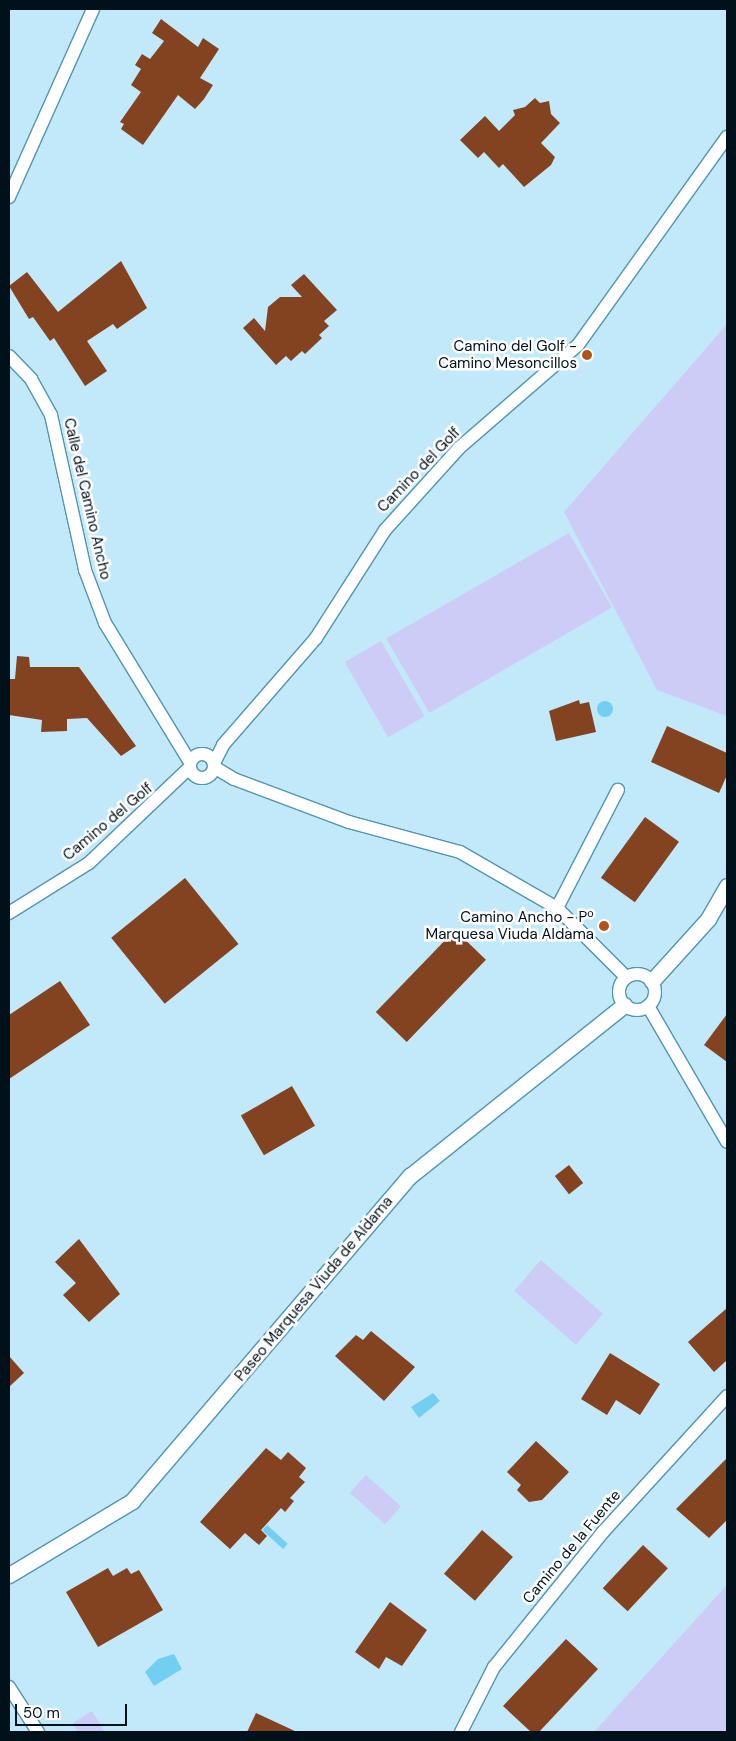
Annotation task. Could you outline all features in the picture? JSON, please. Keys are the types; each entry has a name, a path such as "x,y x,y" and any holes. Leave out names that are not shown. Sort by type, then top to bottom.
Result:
{"street":[{"path":"9,197 93,9"},
{"name":"Camino del Golf","path":"9,913 88,863 223,745 316,638 385,530 459,448 578,345 727,137"},
{"name":"Calle del Camino Ancho","path":"9,356 31,379 51,415 85,570 105,623 174,732 201,765"},
{"path":"201,765 234,780 349,822 460,852 557,908 626,977"},
{"path":"557,908 618,790"},
{"path":"652,981 708,919 727,886"},
{"path":"640,974 652,981 655,992 648,1006 636,1010 624,1005 618,994 626,977 640,974"},
{"name":"Paseo Marquesa Viuda de Aldama","path":"9,1575 132,1501 410,1176 624,1005"},
{"path":"648,1006 727,1142"},
{"name":"Camino de la Fuente","path":"461,1732 494,1667 603,1532 727,1396"},
{"path":"9,1687 38,1732"}],"shaded area":[{"path":"727,324 727,716 657,690 564,512"},
{"path":"569,533 612,607 429,713 386,638"},
{"path":"381,641 425,716 388,737 345,662"},
{"path":"602,701 608,701 613,706 611,715 602,717 597,712 597,706"},
{"path":"541,1260 603,1314 576,1345 514,1291"},
{"path":"433,1393 440,1401 419,1418 411,1407"},
{"path":"366,1475 401,1506 385,1524 350,1493"},
{"path":"267,1525 288,1544 283,1549 262,1530"},
{"path":"726,1586 727,1732 594,1732"},
{"path":"174,1654 182,1669 154,1686 145,1672 158,1659"},
{"path":"92,1711 105,1732 78,1732 73,1723"}],"building":[{"path":"161,19 198,47 203,38 219,49 200,78 213,85 204,99 195,109 178,95 143,145 121,129 124,124 120,122 141,92 131,85 141,69 135,65 142,54 150,59 164,41 152,33"},
{"path":"535,98 540,103 549,101 551,114 560,123 541,143 555,157 551,165 524,187 503,164 499,168 484,152 478,158 460,140 485,116 499,131 515,115 513,110 525,107"},
{"path":"121,261 147,308 117,329 113,324 87,341 107,371 85,386 54,338 50,341 33,317 29,319 9,286 27,272 58,312"},
{"path":"304,274 337,310 324,321 329,326 319,335 322,338 305,354 302,351 291,361 286,356 276,365 243,328 254,318 265,331 268,307 280,297 302,297 291,285"},
{"path":"17,656 29,657 30,667 79,667 136,746 121,756 87,718 67,719 67,731 41,732 42,720 9,715 9,679 15,679"},
{"path":"579,700 580,704 589,702 596,732 556,741 549,711"},
{"path":"667,726 727,753 727,775 719,793 651,762"},
{"path":"645,817 679,842 635,902 601,878"},
{"path":"185,878 238,944 165,1004 111,938"},
{"path":"455,930 486,960 407,1042 376,1012"},
{"path":"60,981 90,1025 9,1079 9,1015"},
{"path":"727,1014 727,1062 704,1045"},
{"path":"292,1086 315,1126 264,1155 241,1116"},
{"path":"569,1165 583,1183 569,1194 555,1176"},
{"path":"79,1239 120,1294 89,1322 63,1295 76,1283 55,1262"},
{"path":"727,1308 727,1360 714,1372 688,1342"},
{"path":"371,1331 415,1367 384,1401 335,1356 356,1335 363,1340"},
{"path":"610,1353 660,1384 640,1415 616,1400 607,1415 581,1399"},
{"path":"9,1356 24,1373 9,1387"},
{"path":"536,1441 569,1472 542,1500 529,1502 517,1490 521,1485 507,1472"},
{"path":"266,1448 281,1460 288,1452 306,1468 299,1477 305,1482 290,1498 294,1501 285,1512 281,1508 261,1530 267,1536 259,1545 245,1533 230,1549 200,1522"},
{"path":"727,1458 727,1520 709,1538 676,1509"},
{"path":"482,1530 513,1557 475,1601 444,1574"},
{"path":"643,1545 668,1568 628,1611 603,1588"},
{"path":"108,1568 113,1576 127,1568 131,1574 139,1570 163,1610 98,1647 66,1592"},
{"path":"390,1602 427,1630 402,1666 386,1657 379,1669 355,1652"},
{"path":"566,1639 598,1669 539,1732 531,1732 503,1706"},
{"path":"256,1713 297,1732 247,1732"}],"place":[{"name":"Camino del Golf - Camino Mesoncillos","path":"587,355"},
{"name":"Camino Ancho - Pº Marquesa Viuda Aldama","path":"604,926"}]}
